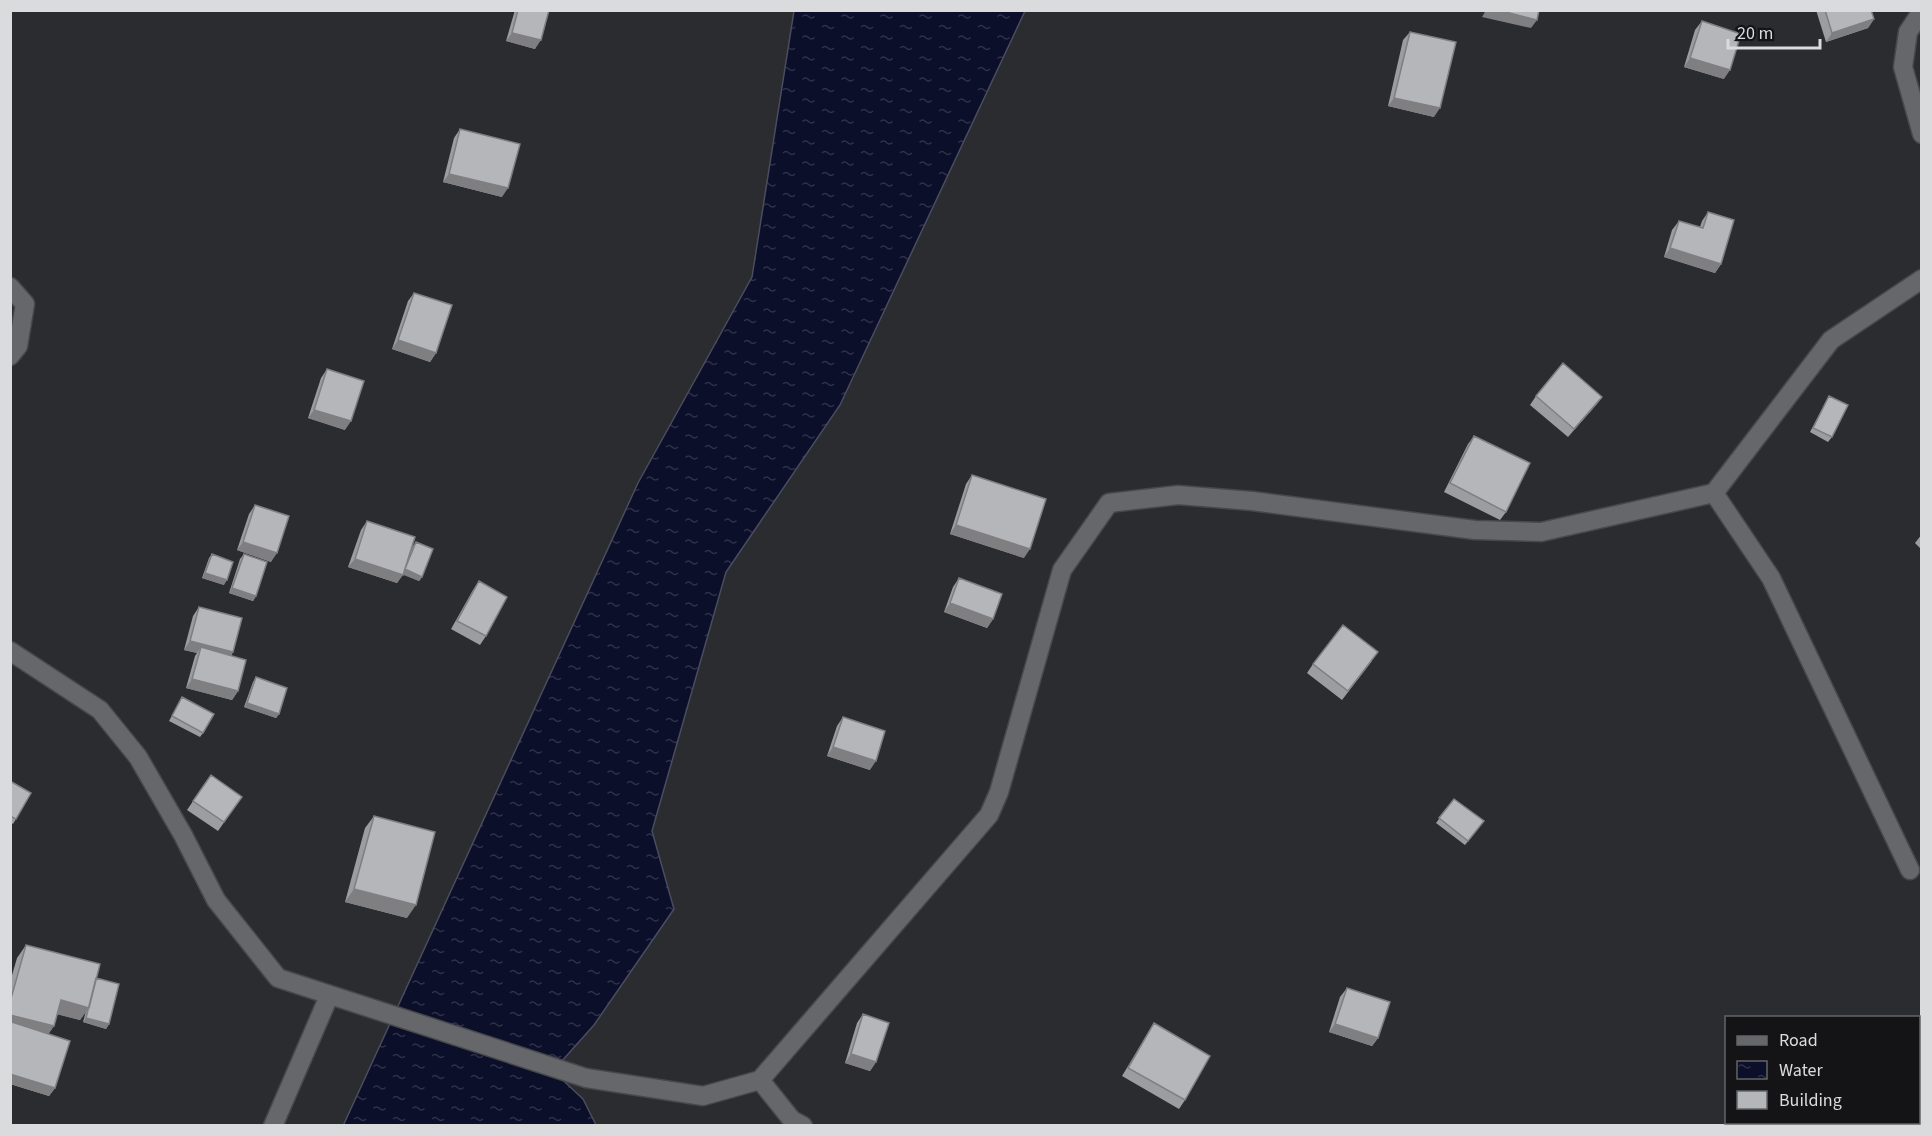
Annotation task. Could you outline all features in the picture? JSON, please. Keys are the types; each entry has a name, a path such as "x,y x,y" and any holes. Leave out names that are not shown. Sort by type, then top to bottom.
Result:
{"street":[{"path":"1922,11 1908,32 1903,67 1922,134"},
{"path":"10,651 100,710 138,757 183,835 216,900 278,978 586,1078 703,1096 760,1080 989,815 999,792 1062,570 1108,503 1179,495 1263,502 1475,531 1541,532 1714,493 1831,340 1922,279"},
{"path":"10,287 25,304 18,346 10,356"},
{"path":"1714,493 1771,578 1910,870"},
{"path":"273,1125 329,996"},
{"path":"760,1080 792,1120 803,1125"}],"water":[{"path":"794,11 1025,11 840,405 726,572 652,831 674,909 594,1025 553,1071 583,1099 596,1125 343,1126 638,483 752,277"}],"building":[{"path":"518,10 549,10 541,40 512,33"},
{"path":"1498,10 1539,10 1537,20"},
{"path":"1825,10 1871,10 1874,19 1832,33"},
{"path":"1702,21 1741,34 1730,70 1690,58"},
{"path":"1410,32 1456,42 1440,108 1394,98"},
{"path":"460,129 520,144 508,188 449,174"},
{"path":"1708,212 1734,220 1721,264 1670,248 1679,221 1703,228"},
{"path":"414,293 452,305 436,353 398,340"},
{"path":"1563,363 1602,397 1574,429 1536,396"},
{"path":"327,369 364,381 351,421 314,410"},
{"path":"1829,396 1848,405 1832,437 1813,428"},
{"path":"1474,436 1530,463 1506,512 1450,483"},
{"path":"972,475 1046,499 1030,549 956,525"},
{"path":"255,505 289,516 277,553 243,542"},
{"path":"367,521 415,537 403,575 355,559"},
{"path":"416,542 433,549 422,577 405,569"},
{"path":"212,554 233,562 227,580 205,573"},
{"path":"244,554 267,562 256,596 232,588"},
{"path":"959,578 1002,594 993,619 950,603"},
{"path":"479,581 507,597 486,636 457,621"},
{"path":"199,607 242,618 233,652 190,641"},
{"path":"1343,625 1378,652 1348,691 1313,664"},
{"path":"201,647 246,660 238,691 192,679"},
{"path":"256,677 287,688 279,714 247,703"},
{"path":"182,697 214,714 203,733 172,716"},
{"path":"843,717 885,731 876,761 833,747"},
{"path":"211,775 242,797 224,822 193,801"},
{"path":"10,781 31,793 16,819 10,816"},
{"path":"1454,799 1484,821 1468,841 1439,818"},
{"path":"374,816 435,832 416,905 354,889"},
{"path":"26,945 100,964 89,1008 61,1000 54,1026 10,1015 10,1002"},
{"path":"96,978 119,984 109,1024 86,1018"},
{"path":"1347,988 1390,1002 1378,1038 1335,1024"},
{"path":"863,1014 889,1023 876,1062 851,1054"},
{"path":"12,1022 70,1041 55,1088 10,1074 10,1026"},
{"path":"1154,1023 1210,1056 1185,1100 1128,1068"}]}
